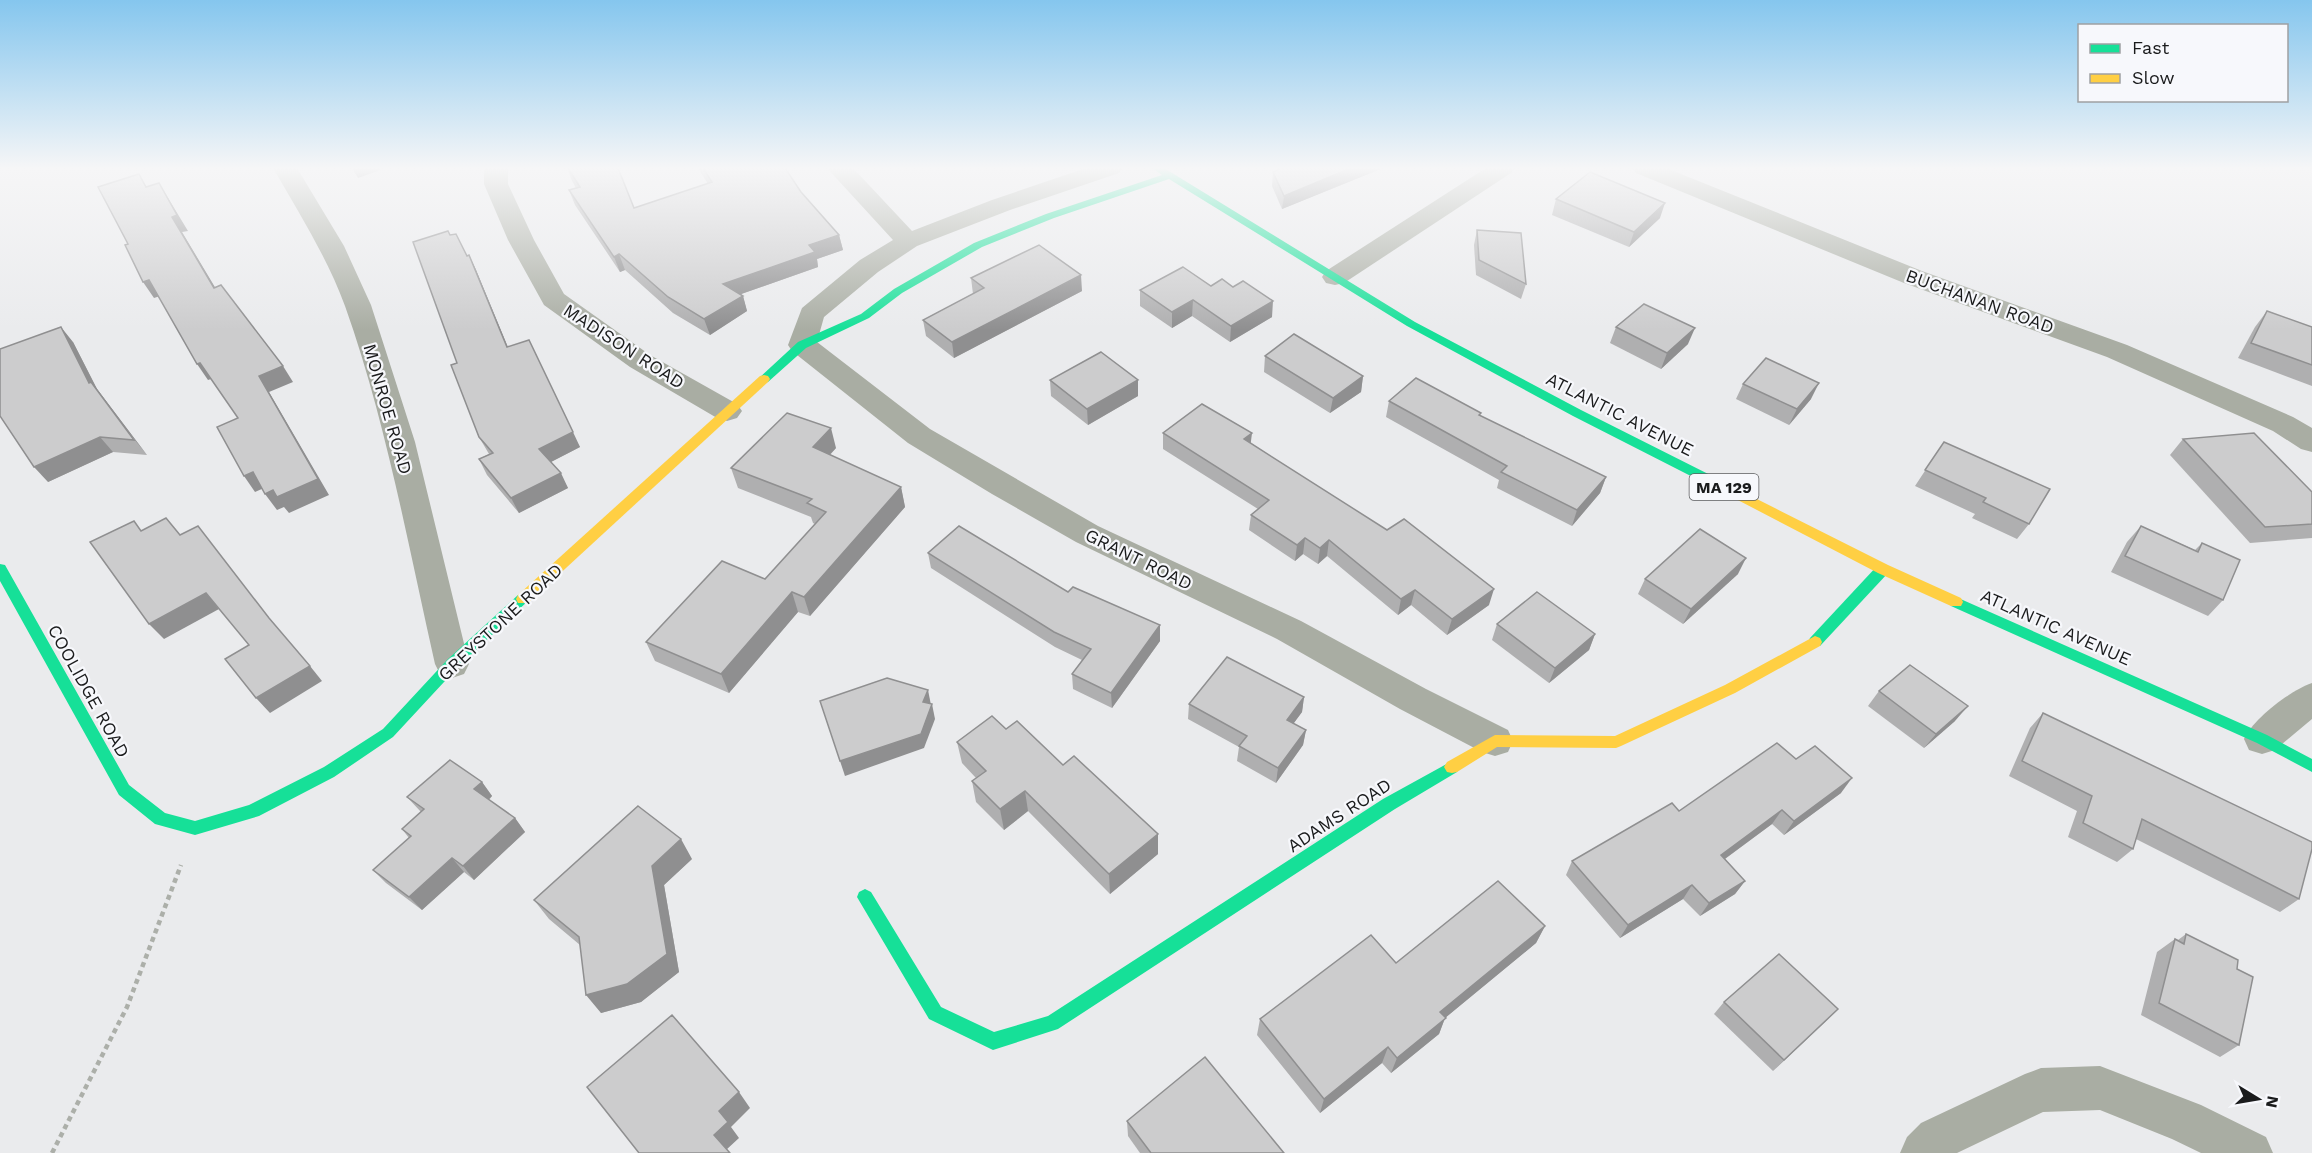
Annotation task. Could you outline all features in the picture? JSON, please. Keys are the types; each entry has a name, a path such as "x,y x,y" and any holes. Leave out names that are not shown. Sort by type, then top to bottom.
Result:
{"street":[{"name":"MONROE ROAD","path":"317,222 331,246 358,305 400,442 452,664"},
{"name":"MADISON ROAD","path":"513,222 553,299 640,361 727,411"},
{"path":"890,222 908,241"},
{"path":"802,345 812,314 862,272 908,241 958,222"},
{"name":"GREYSTONE ROAD","path":"195,828 253,811 329,772 388,733 452,664 802,345 866,316 922,276 978,245 1036,222"},
{"name":"ATLANTIC AVENUE","path":"1245,222 1412,324 1577,412 1883,569 2262,739 2312,766"},
{"path":"1335,277 1420,222"},
{"name":"BUCHANAN ROAD","path":"1777,222 1913,277 2117,351 2283,424 2312,442"},
{"name":"GRANT ROAD","path":"802,345 919,436 1087,534 1289,630 1413,699 1495,741"},
{"name":"COOLIDGE ROAD","path":"0,569 124,789 161,819 195,828"},
{"path":"1495,741 1616,742 1730,689 1820,639 1883,569"},
{"path":"2262,739 2312,698"},
{"name":"ADAMS ROAD","path":"865,897 935,1013 993,1041 1052,1023 1389,804 1495,741"},
{"path":"1923,1153 1937,1140 2041,1090 2100,1088 2185,1121 2250,1153"}],"path":[{"path":"52,1153 127,1007 195,828"}],"building":[{"path":"116,222 175,222 214,288 221,285 283,366 259,376 318,479 277,497 273,490 265,494 253,472 244,476 217,427 238,418 200,363 197,364 149,280 143,282 125,245 128,244"},
{"path":"590,222 827,222 839,235 809,245 815,252 723,284 743,296 704,319 668,297 619,254 614,257"},
{"path":"1610,222 1645,222 1634,232"},
{"path":"1477,230 1521,233 1526,284 1479,260"},
{"path":"448,231 450,235 456,234 467,256 469,255 507,347 529,340 573,432 539,449 561,473 511,498 479,459 493,453 479,437 451,365 457,363 413,242"},
{"path":"1039,245 1081,275 952,342 923,320 984,288 971,278"},
{"path":"1183,267 1211,286 1222,279 1233,287 1243,281 1273,301 1231,326 1193,300 1172,312 1140,290"},
{"path":"1644,304 1695,328 1667,353 1616,327"},
{"path":"2267,311 2312,327 2312,365 2251,343"},
{"path":"61,327 89,383 91,382 134,440 100,437 34,467 0,416 0,349"},
{"path":"1294,334 1363,376 1333,398 1265,356"},
{"path":"1101,352 1138,380 1087,409 1050,380"},
{"path":"1766,358 1819,383 1797,409 1743,384"},
{"path":"1416,378 1481,413 1479,415 1606,477 1577,510 1501,472 1507,466 1389,401"},
{"path":"1202,404 1252,433 1244,439 1387,530 1404,519 1494,589 1452,619 1415,590 1401,599 1329,540 1320,548 1305,538 1297,545 1251,515 1269,500 1163,433"},
{"path":"787,413 831,428 813,447 901,487 804,597 792,592 721,674 646,642 722,561 765,579 826,512 807,503 812,499 731,468"},
{"path":"2254,433 2312,492 2312,524 2265,527 2183,439"},
{"path":"1944,442 2050,489 2029,524 1983,502 1986,498 1925,470"},
{"path":"166,518 180,535 198,526 269,618 310,666 256,698 225,659 249,645 206,593 149,624 90,542 134,521 141,531"},
{"path":"959,526 1068,592 1073,587 1160,625 1111,693 1072,674 1091,649 1054,632 928,553"},
{"path":"2141,526 2198,552 2202,543 2240,560 2223,600 2125,556"},
{"path":"1700,529 1746,558 1691,609 1645,579"},
{"path":"1537,592 1595,634 1555,668 1497,624"},
{"path":"1227,657 1304,697 1287,720 1306,730 1278,768 1239,746 1247,736 1189,704"},
{"path":"1910,665 1968,706 1936,734 1879,691"},
{"path":"887,678 928,690 923,702 932,704 921,734 840,761 820,701"},
{"path":"2043,713 2312,842 2299,899 2142,819 2133,849 2083,823 2092,796 2022,761"},
{"path":"992,716 1006,729 1017,721 1063,765 1074,756 1158,834 1109,874 1025,791 1000,809 972,781 986,771 957,742"},
{"path":"1777,743 1796,759 1815,746 1852,778 1794,821 1782,810 1721,855 1745,881 1709,903 1692,885 1628,925 1572,861 1672,803 1679,811"},
{"path":"450,760 482,782 474,789 515,818 463,866 452,858 409,897 373,870 411,836 402,829 424,809 407,797"},
{"path":"638,806 681,839 652,866 667,954 627,984 586,995 579,937 534,900"},
{"path":"1498,881 1545,926 1440,1012 1446,1018 1397,1058 1388,1047 1324,1099 1260,1019 1371,935 1396,963"},
{"path":"2186,934 2238,960 2237,969 2253,977 2239,1045 2159,1003 2175,939 2184,944"},
{"path":"1779,954 1838,1009 1784,1060 1724,1002"},
{"path":"672,1015 739,1092 719,1111 728,1122 714,1135 730,1153 639,1153 587,1087"},
{"path":"1205,1057 1284,1153 1151,1153 1127,1121"}],"traffic: fast":[{"path":"764,379 802,345 865,316 898,291 978,245 1036,222"},
{"path":"1245,222 1411,324 1577,413 1737,494"},
{"path":"0,569 124,790 161,819 195,828 253,811 329,772 388,733 452,664 523,599"},
{"path":"1815,642 1883,569"},
{"path":"1956,602 2262,739 2312,766"},
{"path":"865,897 935,1013 993,1041 1052,1023 1389,804 1452,767"}],"traffic: slow":[{"path":"523,599 764,379"},
{"path":"1737,494 1883,569 1956,602"},
{"path":"1452,767 1495,741 1616,742 1730,689 1815,642"}]}
